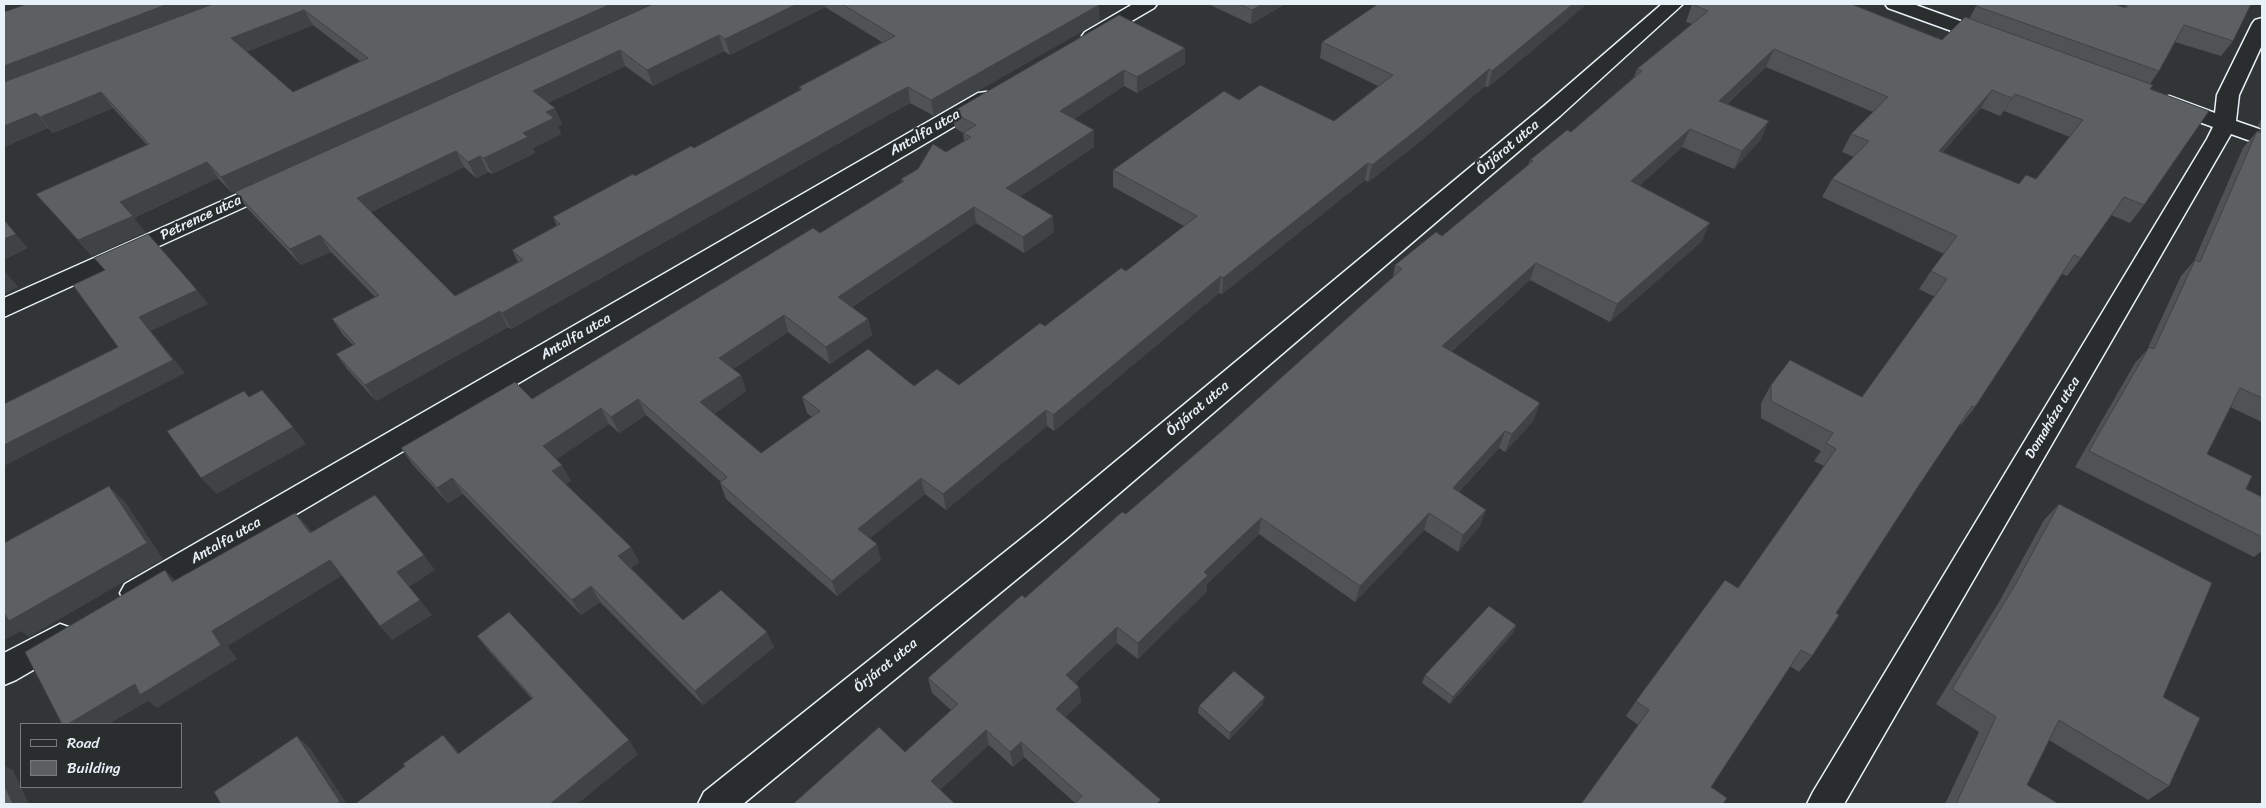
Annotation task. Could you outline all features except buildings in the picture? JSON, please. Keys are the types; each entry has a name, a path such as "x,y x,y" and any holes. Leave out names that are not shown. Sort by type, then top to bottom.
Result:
{"street":[{"path":"1070,49 1147,4"},
{"name":"Őrjárat utca","path":"716,804 1064,522 1544,117 1673,4"},
{"path":"1895,4 2014,47"},
{"name":"Domaháza utca","path":"1825,804 2225,124 2228,96 2262,24"},
{"name":"Antalfa utca","path":"116,605 1010,84"},
{"path":"2152,97 2262,138"},
{"name":"Petrence utca","path":"4,308 292,177"},
{"path":"4,670 81,625"}]}
